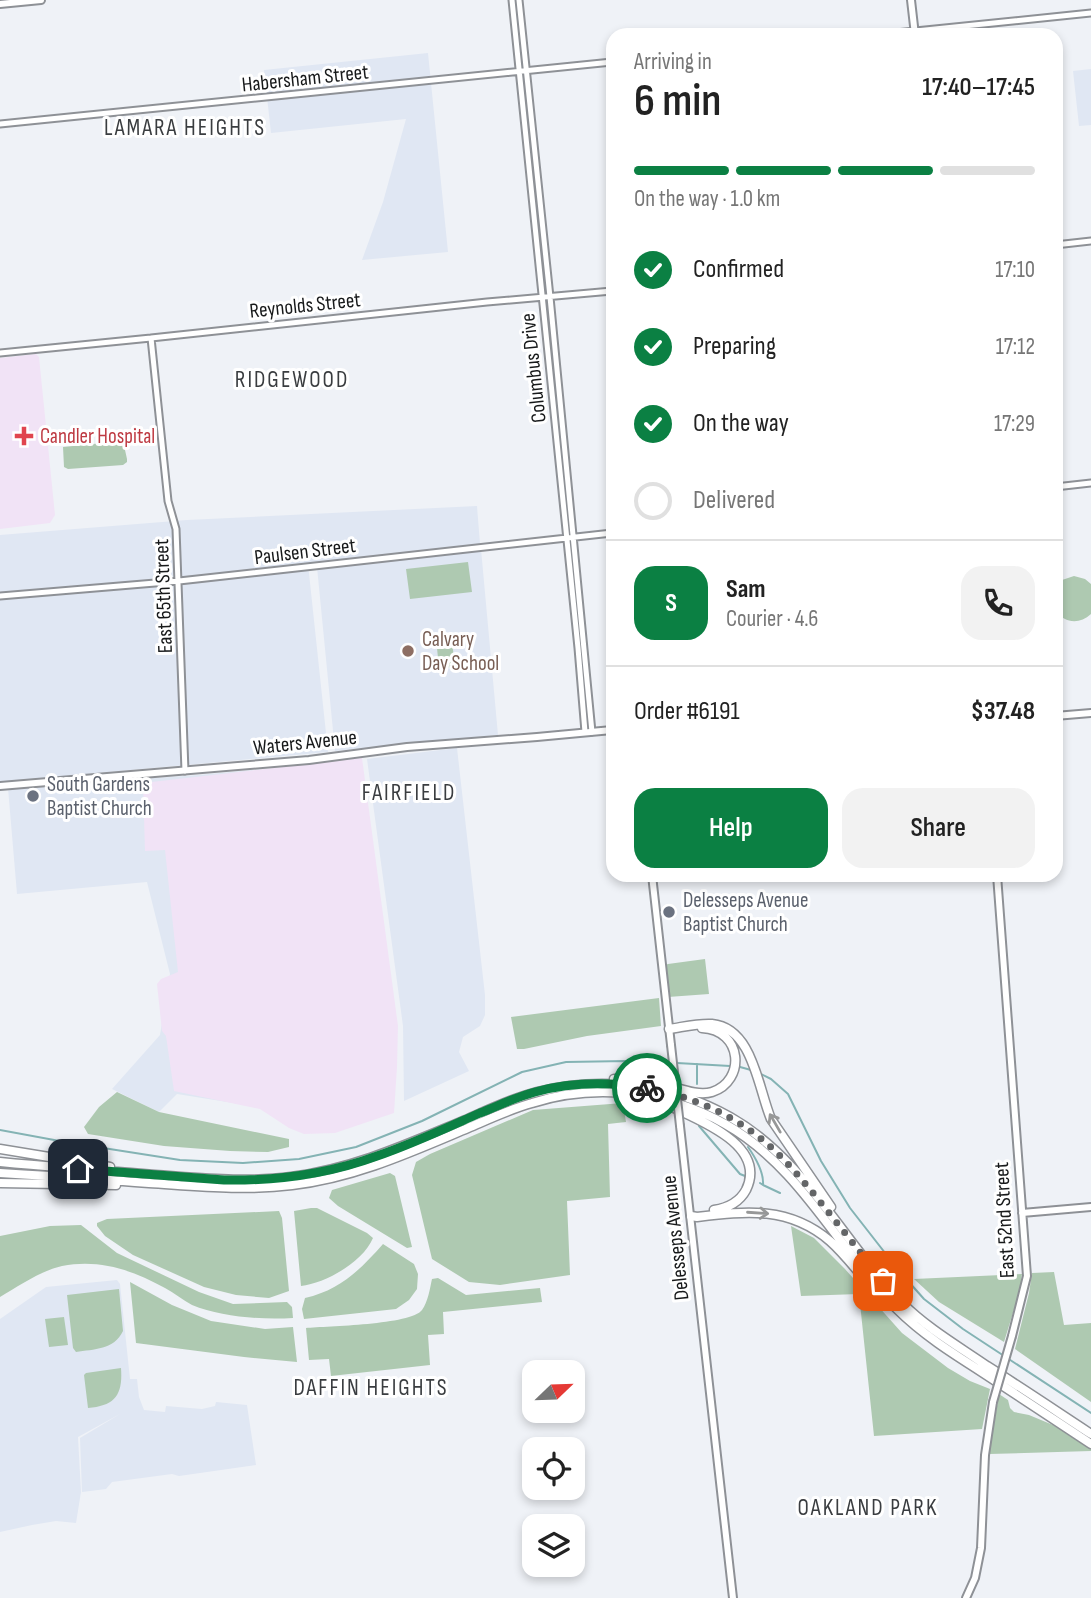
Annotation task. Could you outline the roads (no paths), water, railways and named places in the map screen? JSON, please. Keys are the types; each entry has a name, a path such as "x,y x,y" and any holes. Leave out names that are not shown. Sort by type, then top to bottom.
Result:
{"highway":[{"path":"669,1029 714,1024 737,1035 750,1055 771,1119 868,1261"},
{"path":"0,1162 245,1180 292,1177 375,1157 536,1092 573,1082 630,1079 709,1093 717,1090 730,1078 734,1069 734,1053 728,1039 717,1031 706,1028 669,1029"},
{"path":"536,1092 589,1084 633,1086 662,1091 717,1110 755,1134 788,1163 901,1302 922,1321 1091,1434"},
{"path":"0,1183 224,1191 307,1183 363,1170 505,1112 546,1099 589,1093 632,1094 660,1099 701,1112 756,1145 792,1180 895,1308 953,1353 1091,1444"},
{"path":"632,1094 672,1106 702,1121 730,1138 748,1161 749,1183 737,1201 728,1207 691,1216"},
{"path":"0,1149 172,1176"},
{"path":"0,1173 213,1188 266,1188"},
{"path":"691,1216 760,1212 803,1223 832,1243 894,1314 914,1331 953,1353"}],"main road":[{"path":"0,4 41,0"},
{"path":"911,0 914,28"},
{"path":"1063,715 1091,713"},
{"name":"Waters Avenue","path":"0,786 332,758 407,747 606,731"},
{"name":"Delesseps Avenue","path":"653,882 733,1598"},
{"name":"East 52nd Street","path":"966,1598 975,1578 981,1548 985,1455 993,1402 1027,1276 998,882"},
{"path":"1022,1213 1091,1207"}],"street":[{"name":"Columbus Drive","path":"512,0 542,298 570,538"},
{"name":"Columbus Drive","path":"519,0 550,297 589,732"},
{"path":"959,28 1091,13"},
{"name":"Habersham Street","path":"0,124 606,63"},
{"path":"1063,244 1091,241"},
{"name":"Reynolds Street","path":"0,352 606,292"},
{"name":"East 65th Street","path":"151,338 168,501 176,529 186,771"},
{"path":"1063,486 1091,483"},
{"name":"Paulsen Street","path":"0,596 179,581 606,534"}],"waterway":[{"path":"0,1130 180,1160 243,1163 299,1159 356,1147 422,1121 522,1072 566,1062 671,1063"},
{"path":"677,1063 730,1066"},
{"path":"697,1064 697,1084"},
{"path":"740,1067 751,1070"},
{"path":"759,1073 771,1079 788,1094 821,1161 850,1208 924,1299 963,1329 1091,1413"},
{"path":"699,1126 740,1174 745,1176"},
{"path":"748,1147 761,1170 763,1185 760,1183"},
{"path":"763,1185 780,1193"}],"place":[{"name":"Candler Hospital","path":"24,436"},
{"name":"Calvary Day School","path":"408,651"},
{"name":"South Gardens Baptist Church","path":"33,796"},
{"name":"Delesseps Avenue Baptist Church","path":"669,912"}],"district":[{"name":"LAMARA HEIGHTS","path":"185,127"},
{"name":"RIDGEWOOD","path":"292,379"},
{"name":"FAIRFIELD","path":"409,792"},
{"name":"DAFFIN HEIGHTS","path":"371,1387"},
{"name":"OAKLAND PARK","path":"868,1507"}]}
